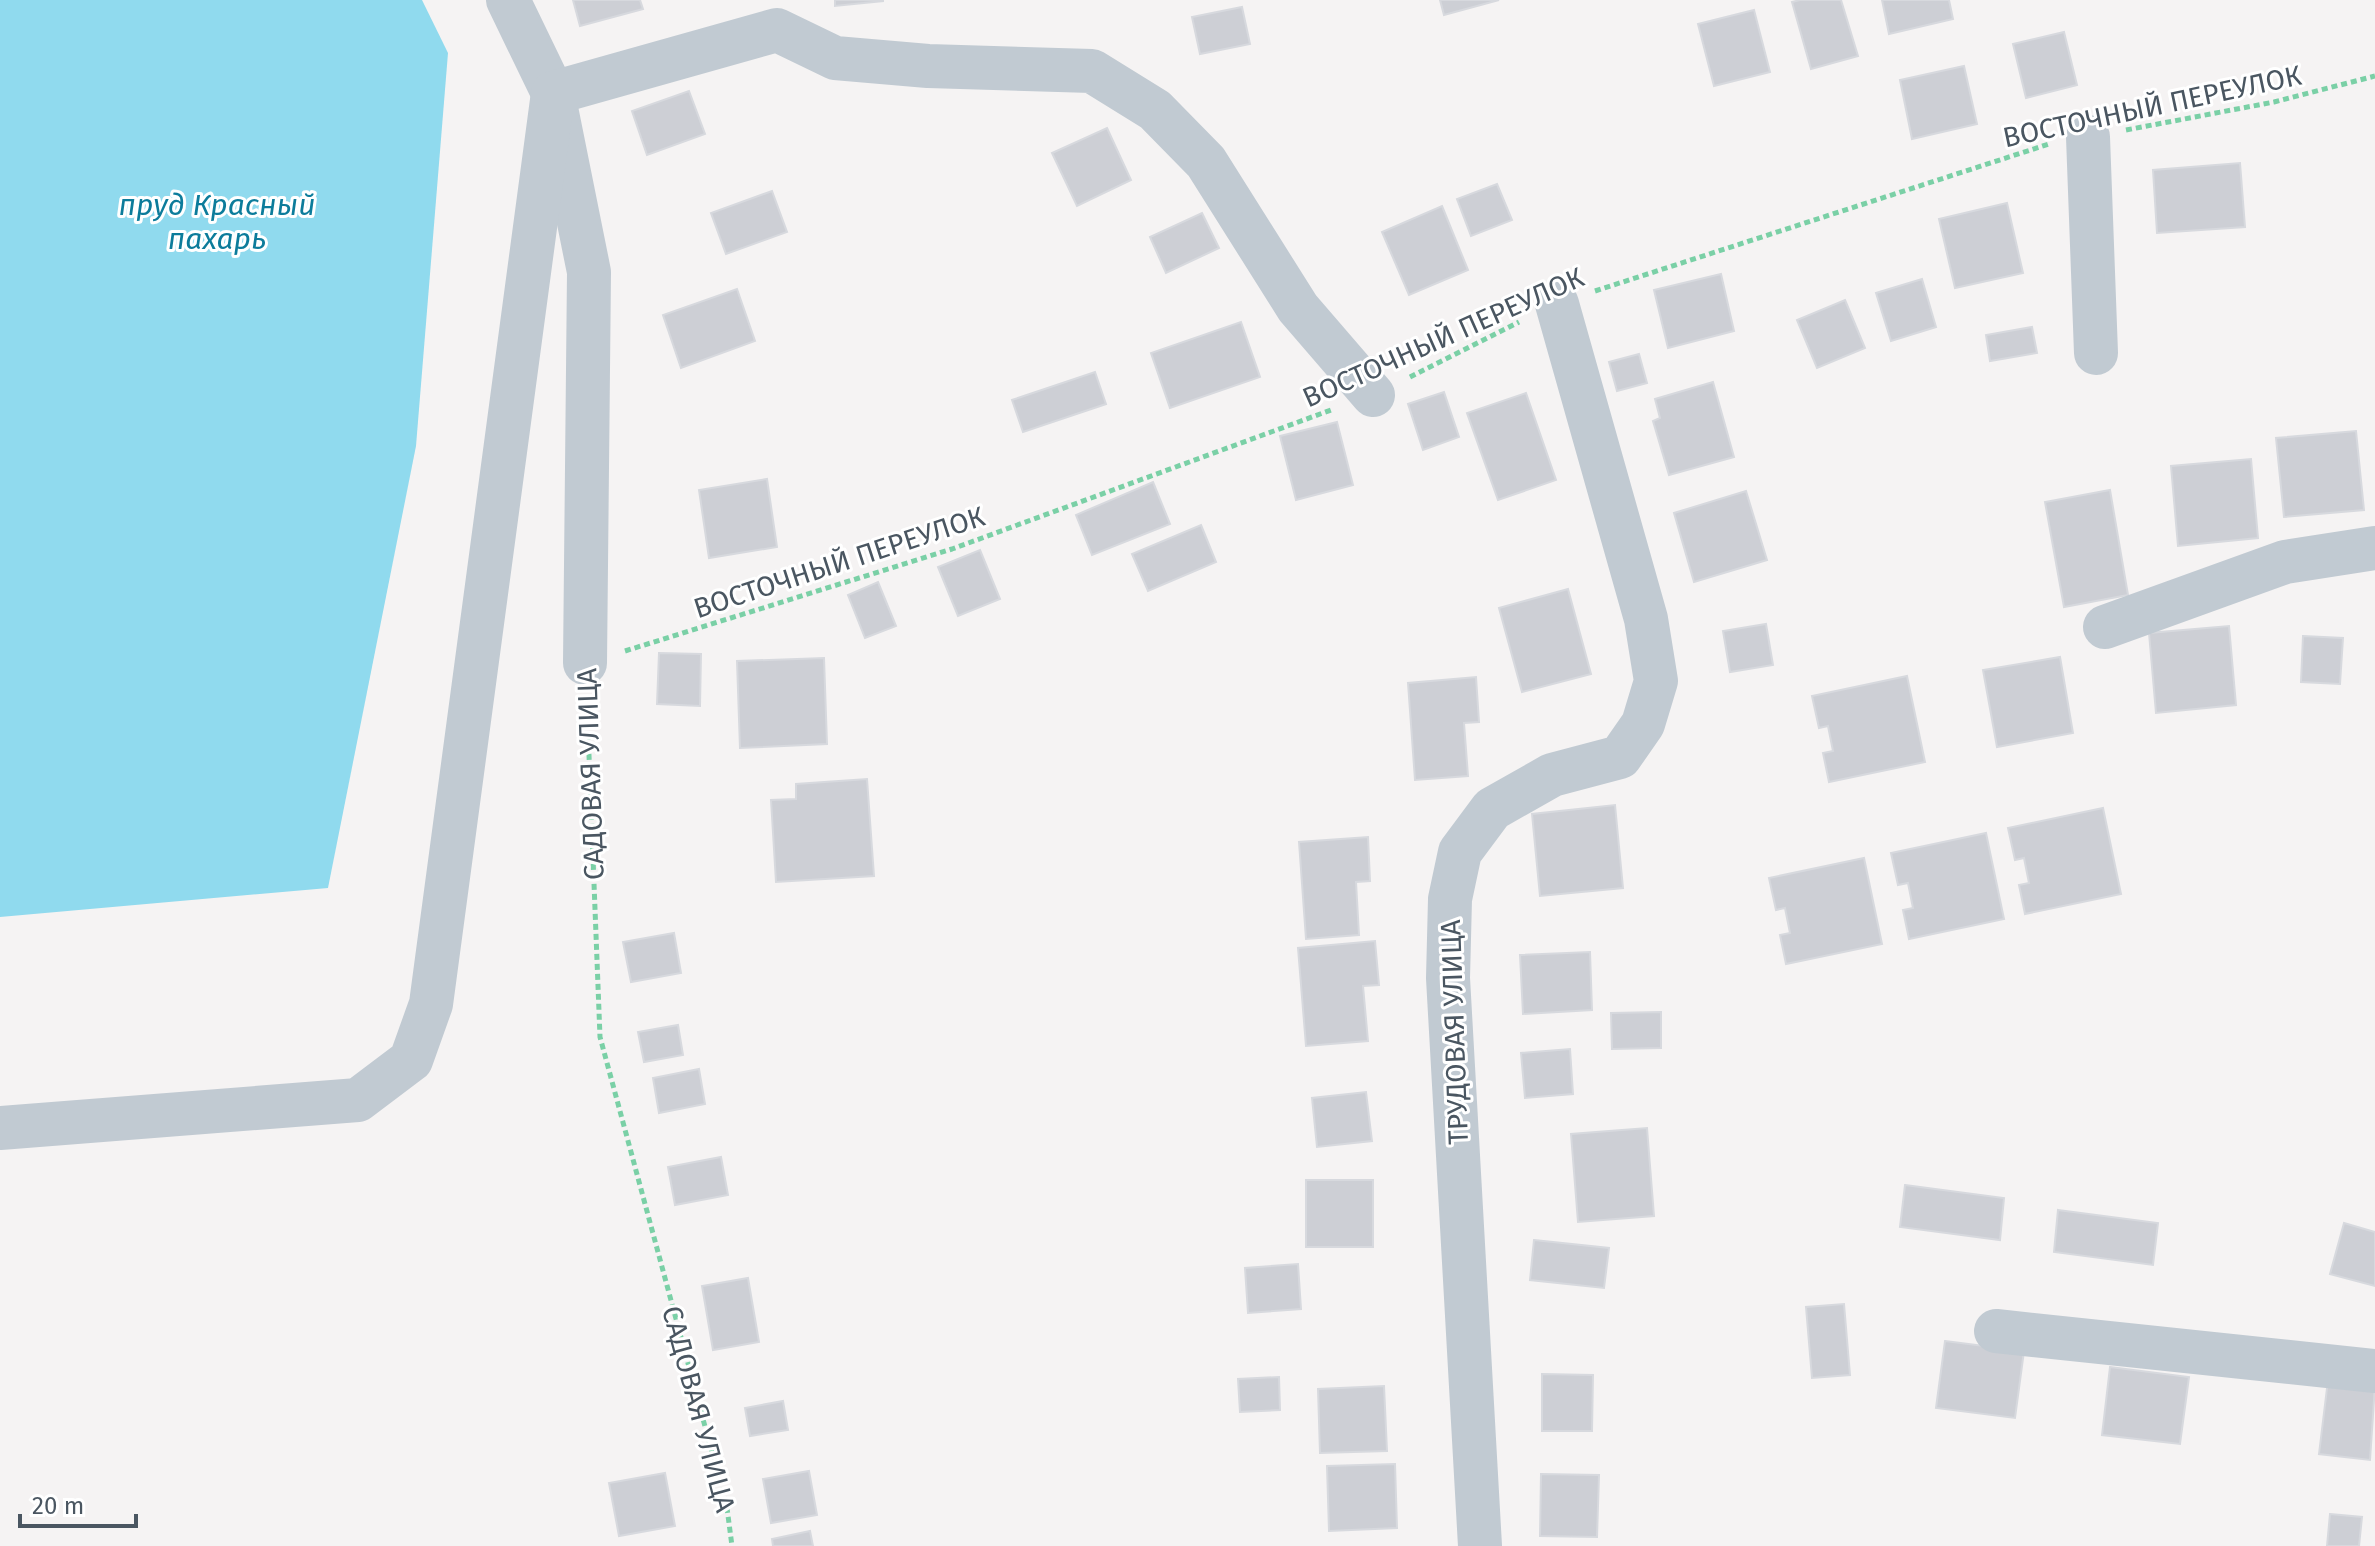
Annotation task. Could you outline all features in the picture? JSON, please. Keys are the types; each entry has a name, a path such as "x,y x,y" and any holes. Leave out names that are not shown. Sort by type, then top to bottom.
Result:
{"street":[{"name":"САДОВАЯ УЛИЦА","path":"508,0 553,93 589,272 585,663"},
{"path":"0,1128 358,1100 411,1060 431,1004 553,93 779,15 835,58 928,66 1092,71 1155,110 1206,162 1298,308 1373,395"},
{"path":"2088,137 2096,353"},
{"name":"ТРУДОВАЯ УЛИЦА","path":"1480,1546 1448,978 1453,888 1460,852 1492,809 1552,775 1620,757 1643,724 1656,681 1646,619 1557,304"},
{"path":"2105,627 2285,562 2375,548"},
{"path":"1996,1331 2375,1371"}],"path":[{"name":"ВОСТОЧНЫЙ ПЕРЕУЛОК","path":"585,663 952,549 1373,395 1557,304 2038,146 2274,102 2375,76"},
{"name":"САДОВАЯ УЛИЦА","path":"585,663 600,1037 727,1508 732,1546"}],"water":[{"name":"пруд Красный пахарь","path":"0,0 422,0 448,53 416,446 328,888 0,917"}],"building":[{"path":"573,0 640,0 643,9 580,26"},
{"path":"835,0 883,0 883,1 835,6"},
{"path":"1440,0 1499,0 1444,15"},
{"path":"1841,0 1858,56 1811,69 1792,2"},
{"path":"1882,0 1949,0 1953,19 1889,34"},
{"path":"1242,7 1250,44 1200,54 1192,17"},
{"path":"1754,10 1770,72 1714,86 1698,24"},
{"path":"2064,32 2077,85 2026,98 2013,44"},
{"path":"1964,66 1977,124 1912,139 1900,80"},
{"path":"689,91 705,134 647,155 632,111"},
{"path":"1107,128 1131,180 1077,206 1052,153"},
{"path":"2240,163 2245,227 2157,233 2153,170"},
{"path":"1497,184 1512,220 1471,236 1457,199"},
{"path":"772,191 787,232 726,254 711,213"},
{"path":"2007,203 2023,273 1955,288 1939,219"},
{"path":"1442,206 1468,270 1409,295 1382,232"},
{"path":"1202,213 1219,248 1166,273 1150,237"},
{"path":"1721,274 1734,331 1668,348 1654,290"},
{"path":"1922,279 1936,327 1891,341 1876,293"},
{"path":"737,289 755,341 681,368 663,315"},
{"path":"1845,300 1865,348 1817,368 1797,320"},
{"path":"1241,322 1260,377 1170,408 1151,353"},
{"path":"2032,327 2037,353 1990,361 1986,335"},
{"path":"1639,354 1647,383 1617,391 1609,362"},
{"path":"1095,372 1106,404 1023,432 1012,400"},
{"path":"1713,382 1734,457 1669,475 1653,421 1660,418 1655,399"},
{"path":"1444,392 1459,437 1423,450 1408,404"},
{"path":"1526,393 1556,480 1498,500 1467,413"},
{"path":"1337,422 1353,485 1296,500 1280,436"},
{"path":"2356,431 2364,510 2284,517 2276,438"},
{"path":"2251,459 2258,538 2178,546 2171,466"},
{"path":"767,479 777,547 709,558 699,490"},
{"path":"1153,482 1170,524 1092,555 1076,515"},
{"path":"2110,490 2128,595 2064,607 2045,502"},
{"path":"1746,491 1767,560 1694,582 1674,513"},
{"path":"1201,525 1216,562 1148,591 1132,554"},
{"path":"980,550 1000,599 958,616 938,567"},
{"path":"878,582 896,626 865,638 848,595"},
{"path":"1568,589 1591,674 1522,692 1499,608"},
{"path":"1766,624 1773,665 1730,672 1723,631"},
{"path":"2229,626 2236,705 2156,713 2149,633"},
{"path":"2303,636 2343,638 2340,684 2301,682"},
{"path":"659,653 701,654 700,706 657,704"},
{"path":"2060,657 2073,733 1997,747 1983,670"},
{"path":"824,658 827,744 740,748 737,661"},
{"path":"1907,676 1925,762 1829,782 1823,753 1833,751 1828,726 1819,728 1812,696"},
{"path":"1476,677 1479,722 1464,723 1468,776 1415,780 1408,683"},
{"path":"867,779 874,876 776,882 771,800 796,799 796,784"},
{"path":"1615,805 1623,888 1540,896 1532,814"},
{"path":"2103,808 2121,894 2025,914 2019,885 2029,883 2024,858 2015,860 2008,828"},
{"path":"1986,833 2004,919 1909,939 1903,910 1913,908 1908,883 1898,885 1891,853"},
{"path":"1368,837 1370,881 1356,882 1359,935 1306,939 1299,842"},
{"path":"1864,858 1882,944 1786,964 1780,935 1790,933 1785,908 1776,910 1769,878"},
{"path":"674,933 681,973 631,982 623,942"},
{"path":"1375,941 1379,985 1363,986 1368,1041 1306,1046 1298,948"},
{"path":"1590,952 1592,1010 1523,1014 1520,955"},
{"path":"1661,1012 1661,1048 1612,1049 1611,1013"},
{"path":"678,1025 683,1055 644,1062 638,1032"},
{"path":"1570,1049 1573,1094 1525,1098 1521,1053"},
{"path":"699,1069 705,1104 659,1113 653,1078"},
{"path":"1366,1092 1372,1141 1317,1147 1312,1098"},
{"path":"1647,1128 1654,1216 1578,1222 1571,1134"},
{"path":"721,1157 728,1195 675,1205 668,1167"},
{"path":"1306,1180 1373,1180 1373,1247 1306,1247"},
{"path":"1905,1185 2004,1198 2000,1240 1900,1227"},
{"path":"2058,1210 2158,1223 2153,1265 2054,1252"},
{"path":"2344,1223 2375,1232 2375,1286 2330,1274"},
{"path":"1534,1240 1609,1248 1604,1288 1530,1280"},
{"path":"1298,1264 1301,1309 1248,1313 1245,1268"},
{"path":"748,1278 759,1342 713,1350 702,1286"},
{"path":"1844,1304 1850,1375 1812,1378 1806,1307"},
{"path":"1945,1341 2024,1351 2015,1418 1936,1408"},
{"path":"2110,1367 2189,1377 2180,1444 2102,1435"},
{"path":"1542,1374 1593,1375 1592,1431 1542,1431"},
{"path":"1279,1377 1280,1410 1240,1412 1238,1379"},
{"path":"2328,1380 2375,1385 2370,1460 2319,1454"},
{"path":"1384,1386 1387,1451 1320,1453 1318,1389"},
{"path":"783,1401 788,1430 750,1436 745,1408"},
{"path":"1395,1464 1397,1528 1329,1531 1327,1466"},
{"path":"809,1471 817,1515 771,1523 763,1479"},
{"path":"665,1473 675,1526 619,1536 609,1483"},
{"path":"1541,1474 1599,1475 1597,1537 1540,1536"},
{"path":"2330,1514 2362,1517 2359,1546 2327,1546"},
{"path":"810,1531 813,1546 773,1546 772,1539"}]}
